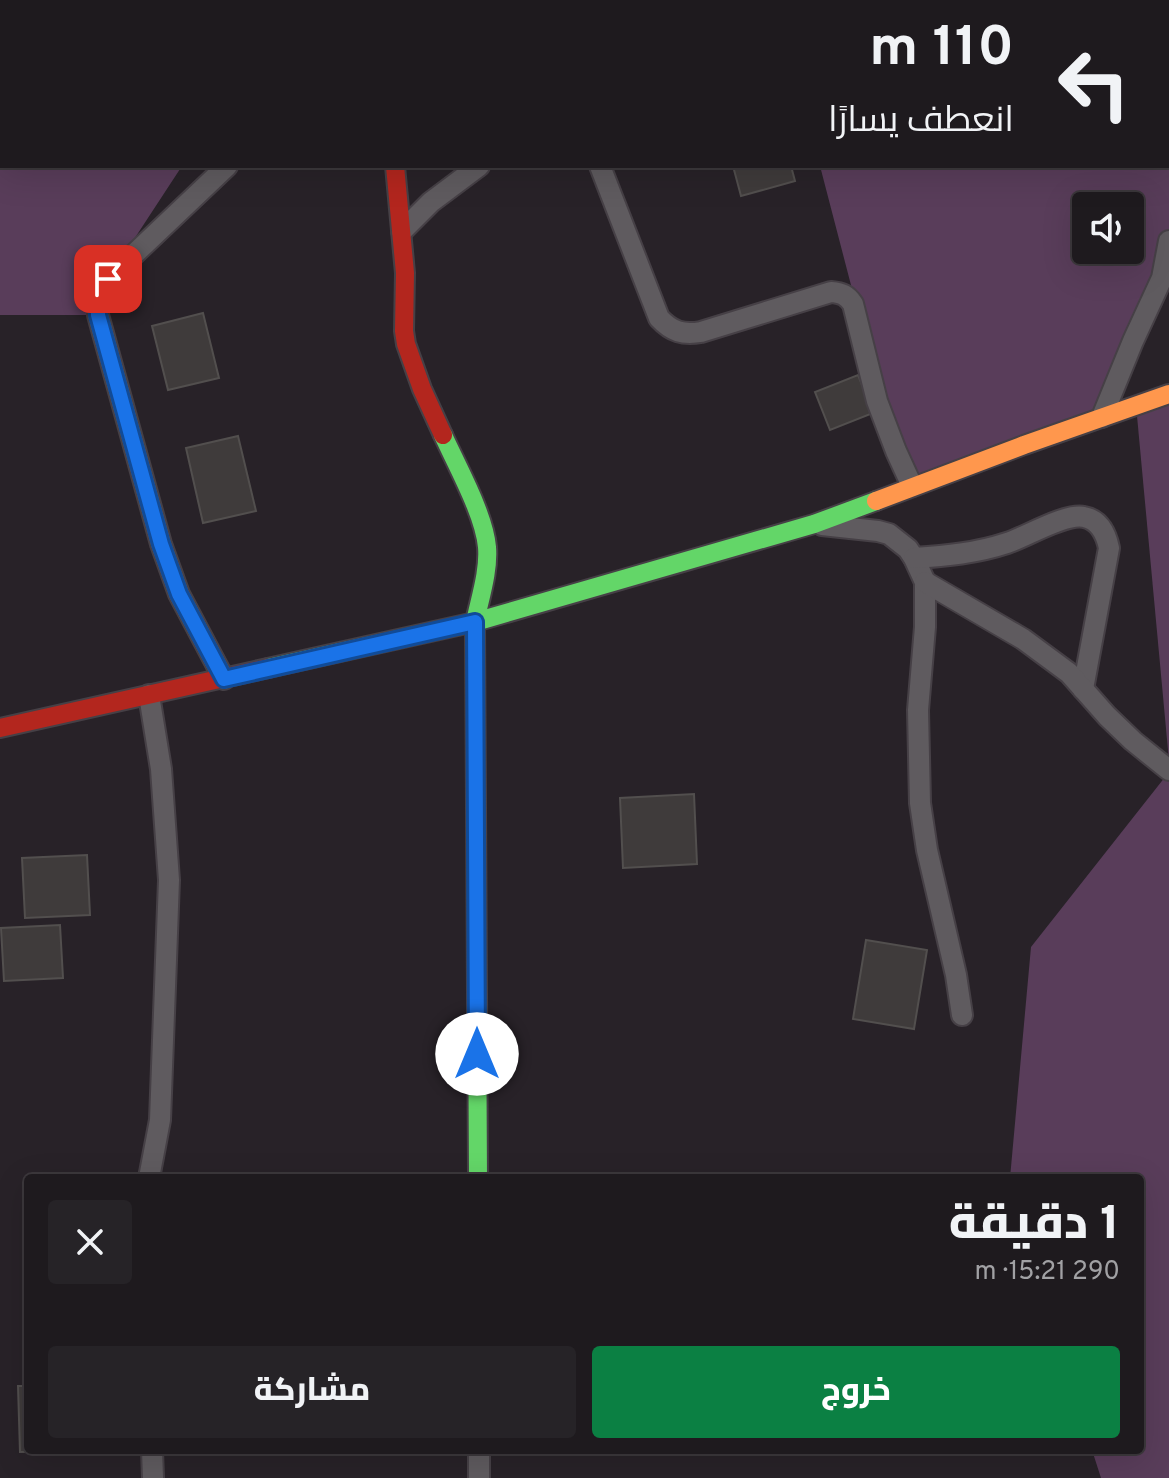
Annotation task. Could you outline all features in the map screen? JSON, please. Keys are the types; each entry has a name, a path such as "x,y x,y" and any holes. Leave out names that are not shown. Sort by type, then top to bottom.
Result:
{"street":[{"path":"224,679 179,594 161,544 98,315 98,302 101,287 108,279 225,168"},
{"path":"395,168 405,273 404,331 410,360 482,523 487,549 475,622 478,1174"},
{"path":"402,231 431,202 476,168"},
{"path":"601,168 659,318 676,332 701,332 831,292 847,296 853,304 877,401 912,486"},
{"path":"1102,417 1162,278 1169,241"},
{"path":"0,728 475,622 814,524 1169,394"},
{"path":"914,558 968,553 1008,543 1072,517 1084,517 1096,522 1106,534 1109,548 1083,689"},
{"path":"814,524 889,534 900,541 914,558 925,582 925,627 918,710 920,803 962,1015"},
{"path":"925,582 1023,639 1069,673 1133,741 1169,770"},
{"path":"149,695 163,783 169,880 160,1120 150,1174"},
{"path":"152,1454 153,1478"},
{"path":"479,1454 479,1478"}],"shaded area":[{"path":"0,168 181,168 108,279 98,315 0,315"},
{"path":"821,168 1169,168 1169,241 1102,417 905,481"},
{"path":"1169,394 1169,761 1136,405"},
{"path":"1169,772 1169,1478 1101,1478 1093,1454 1144,1454 1144,1174 1010,1174 1031,947"}],"building":[{"path":"734,168 792,168 795,181 741,196"},
{"path":"203,313 219,378 168,390 152,326"},
{"path":"858,375 873,413 830,430 815,392"},
{"path":"238,436 256,511 203,523 186,448"},
{"path":"694,794 697,864 623,868 620,798"},
{"path":"87,855 90,915 25,918 22,858"},
{"path":"60,925 63,978 4,981 1,928"},
{"path":"866,940 927,950 914,1029 853,1019"},
{"path":"18,1386 24,1386 24,1452 20,1452"}],"traffic: fast":[{"path":"443,435 475,505 487,547 485,575 475,622 478,1174"},
{"path":"268,668 475,622 814,524 876,501"}],"traffic: slow":[{"path":"876,501 1169,394"}],"traffic: jam":[{"path":"395,168 405,273 406,344 443,435"},
{"path":"0,728 268,668"}],"route":[{"path":"108,279 101,287 98,315 161,544 179,594 224,679 475,622 477,1054"}]}
